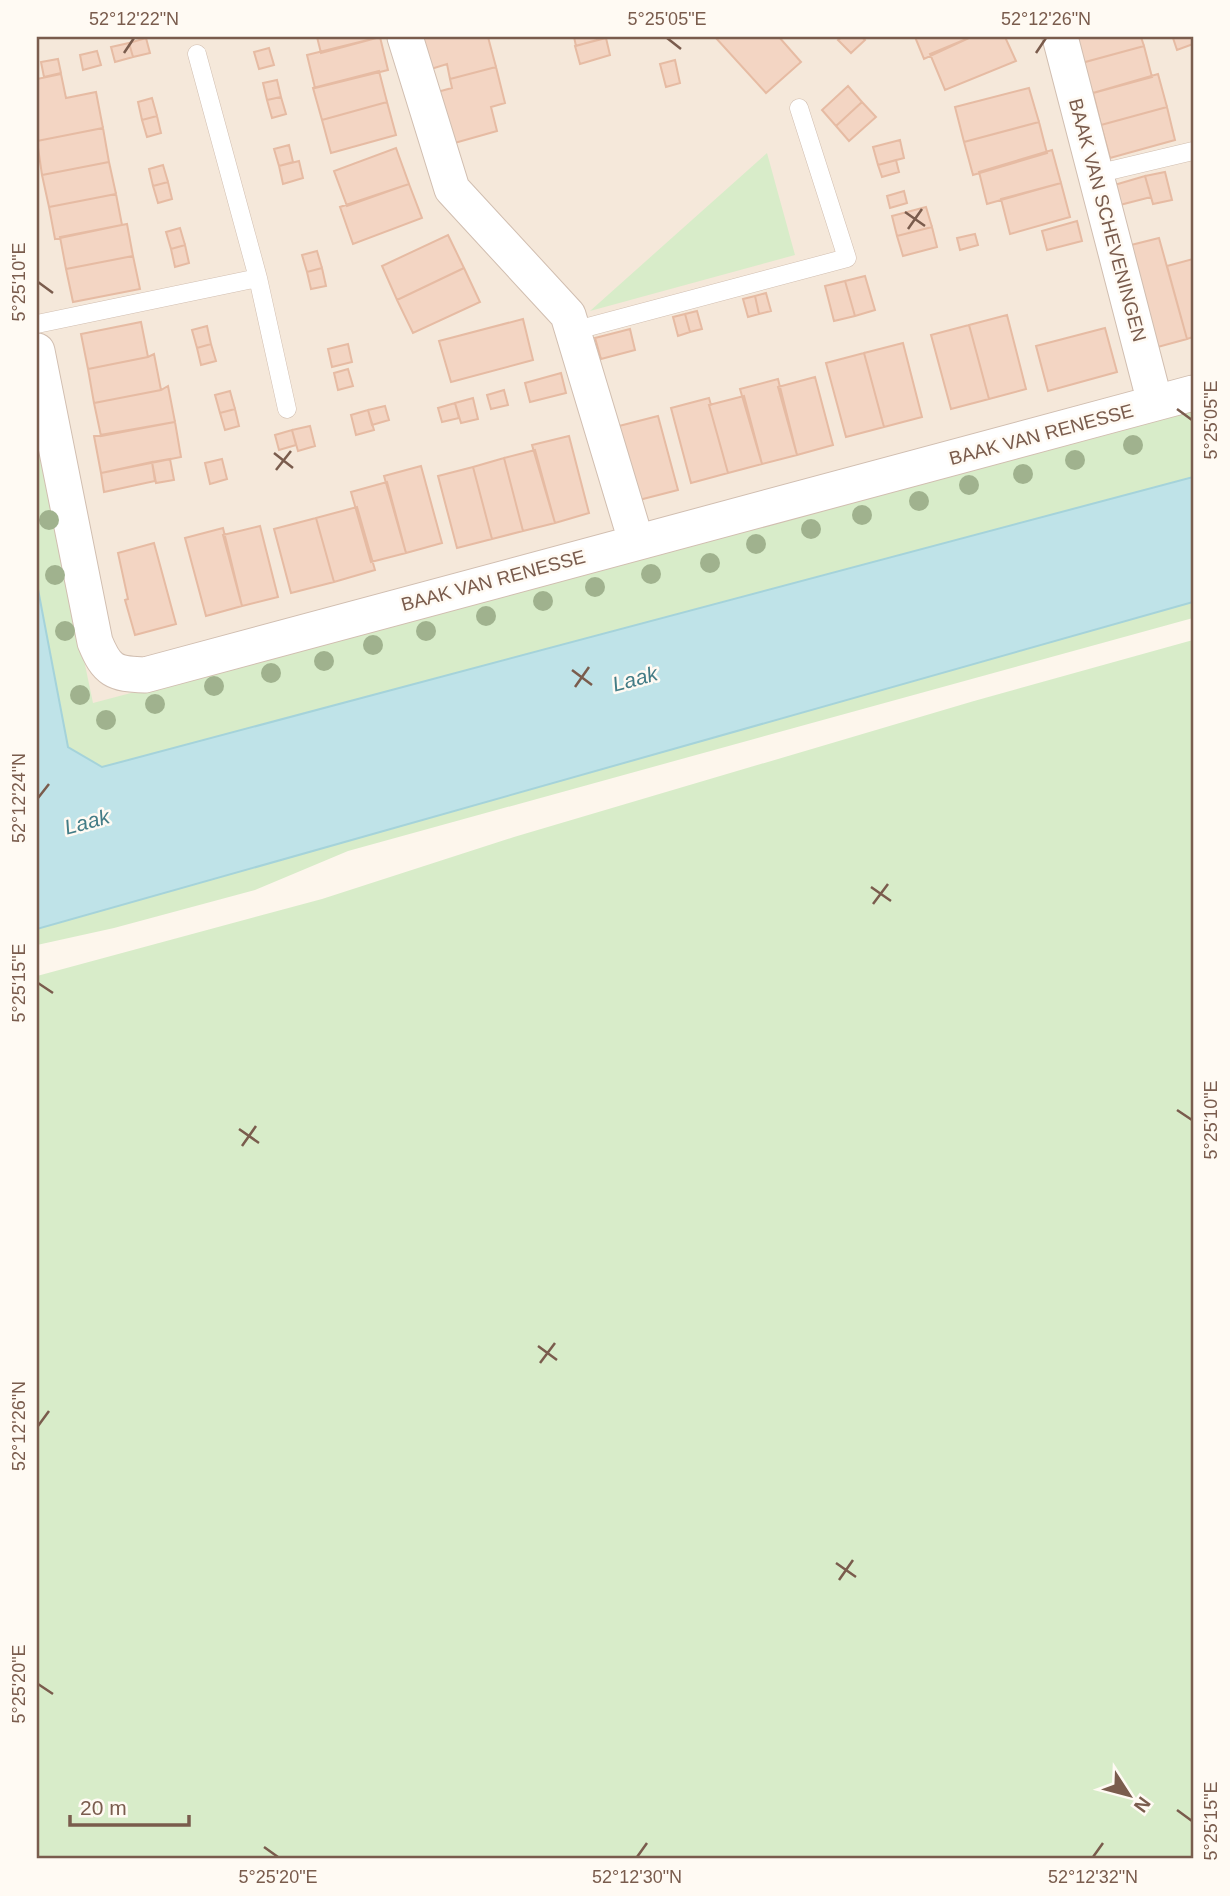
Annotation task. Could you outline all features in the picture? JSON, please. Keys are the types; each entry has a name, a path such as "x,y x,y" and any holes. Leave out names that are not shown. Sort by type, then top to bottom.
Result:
{"street":[{"path":"405,37 452,189 568,315 636,541"},
{"name":"BAAK VAN SCHEVENINGEN","path":"1060,37 1155,403"},
{"name":"BAAK VAN RENESSE","path":"37,351 95,642 103,662 121,674 145,675 1193,393"}],"lane":[{"path":"197,54 258,278 287,410"},
{"path":"573,331 847,258 799,108"},
{"path":"1096,174 1193,151"},
{"path":"37,324 258,278"}],"shaded area":[{"path":"37,37 1193,37 1193,499 37,802"}],"green space":[{"path":"767,153 795,255 590,311"},
{"path":"1193,410 1193,477 101,767 68,747 37,584 37,435 93,703"},
{"path":"1193,602 1193,618 348,851 255,890 114,928 37,945 37,929"},
{"path":"1193,640 1193,1859 37,1859 37,976 322,899 514,837 974,701"}],"water":[{"name":"Laak","path":"1193,477 1193,602 37,929 37,584 68,747 102,767"}],"building":[{"path":"317,37 380,37 321,53"},
{"path":"380,37 388,70 315,88 307,55"},
{"path":"423,37 488,37 496,67 450,79 447,64 431,69"},
{"path":"574,37 596,37 597,40 576,46"},
{"path":"715,37 779,37 801,62 766,93"},
{"path":"842,37 862,37 865,40 851,53 838,40"},
{"path":"915,37 971,37 924,59"},
{"path":"971,37 1005,37 1016,61 945,90 930,54"},
{"path":"1070,37 1141,37 1144,46 1078,64"},
{"path":"1192,37 1193,44 1177,50 1173,38"},
{"path":"146,38 150,53 133,57 129,43"},
{"path":"606,38 610,55 580,64 575,46"},
{"path":"129,43 133,57 115,62 111,47"},
{"path":"1144,46 1152,77 1093,93 1078,64"},
{"path":"269,48 274,65 259,69 254,52"},
{"path":"97,51 101,65 83,70 80,55"},
{"path":"58,59 61,73 44,77 41,62"},
{"path":"675,60 680,83 666,87 660,64"},
{"path":"496,67 505,103 491,107 497,131 451,144 437,92 452,88 450,79"},
{"path":"379,71 387,102 322,120 313,88"},
{"path":"61,74 66,98 96,92 103,128 37,141 37,79"},
{"path":"1158,74 1167,107 1101,125 1093,93"},
{"path":"277,80 281,97 267,100 263,83"},
{"path":"848,86 862,102 836,126 822,110"},
{"path":"1029,88 1039,122 964,142 955,107"},
{"path":"281,97 286,114 272,118 267,100"},
{"path":"152,98 157,116 142,120 138,102"},
{"path":"387,102 396,135 331,153 322,120"},
{"path":"862,102 876,117 849,141 836,126"},
{"path":"1167,107 1175,140 1110,158 1101,125"},
{"path":"157,116 161,133 147,137 142,120"},
{"path":"1039,122 1047,153 973,175 964,142"},
{"path":"103,128 109,162 42,175 37,141"},
{"path":"900,140 904,158 878,165 873,147"},
{"path":"289,145 293,162 279,166 274,149"},
{"path":"396,148 409,184 347,206 334,171"},
{"path":"1052,150 1061,183 987,204 979,172"},
{"path":"896,160 899,172 882,177 878,165"},
{"path":"299,161 303,178 283,184 279,166"},
{"path":"109,162 116,194 49,207 42,175"},
{"path":"163,165 168,182 153,186 149,169"},
{"path":"1165,172 1172,200 1153,204 1145,176"},
{"path":"1145,176 1151,197 1116,206 1111,186"},
{"path":"168,182 172,199 158,203 153,186"},
{"path":"1061,183 1070,217 1010,234 1001,199"},
{"path":"409,184 422,218 353,244 340,207"},
{"path":"904,191 907,203 890,208 887,196"},
{"path":"116,194 122,225 55,239 49,207"},
{"path":"926,207 932,227 897,236 892,216"},
{"path":"1077,221 1082,241 1047,250 1042,231"},
{"path":"127,224 133,256 66,269 60,237"},
{"path":"932,227 937,247 903,256 897,236"},
{"path":"180,228 185,245 171,249 166,232"},
{"path":"975,234 978,245 960,250 957,238"},
{"path":"448,235 464,268 397,300 382,266"},
{"path":"1159,238 1187,339 1154,348 1127,246"},
{"path":"185,245 189,263 175,267 171,249"},
{"path":"317,251 322,268 307,272 302,255"},
{"path":"133,256 140,289 73,302 66,269"},
{"path":"1193,259 1193,337 1187,339 1167,266"},
{"path":"322,268 326,286 311,289 307,272"},
{"path":"464,268 480,302 413,333 397,300"},
{"path":"865,276 875,310 855,316 845,281"},
{"path":"845,281 855,316 834,321 825,286"},
{"path":"766,293 771,311 759,314 755,296"},
{"path":"755,296 759,314 748,317 743,299"},
{"path":"697,311 702,329 690,332 685,314"},
{"path":"685,314 690,332 678,336 673,317"},
{"path":"1007,315 1026,389 989,399 969,325"},
{"path":"523,319 533,360 451,382 439,341"},
{"path":"141,322 148,357 88,369 81,334"},
{"path":"969,325 989,399 951,409 931,335"},
{"path":"207,326 211,344 197,348 192,330"},
{"path":"1105,328 1117,372 1048,391 1036,346"},
{"path":"630,329 635,350 601,359 595,338"},
{"path":"903,343 922,417 884,427 864,353"},
{"path":"211,344 216,361 201,365 197,348"},
{"path":"348,344 352,362 332,367 328,349"},
{"path":"864,353 884,427 846,437 826,363"},
{"path":"154,354 161,390 94,403 88,369"},
{"path":"348,369 353,386 338,390 334,373"},
{"path":"561,373 566,393 530,402 525,383"},
{"path":"815,377 833,445 797,455 778,387"},
{"path":"778,379 797,455 762,464 740,389"},
{"path":"168,386 175,422 101,436 94,403 161,390"},
{"path":"504,390 508,405 491,409 487,395"},
{"path":"230,391 235,409 220,413 215,395"},
{"path":"744,396 762,464 728,473 709,405"},
{"path":"473,398 478,419 461,423 455,403"},
{"path":"709,398 728,473 691,483 671,408"},
{"path":"455,403 459,418 442,422 438,408"},
{"path":"385,406 389,420 372,425 368,410"},
{"path":"235,409 239,426 225,430 220,413"},
{"path":"368,410 374,430 356,435 351,415"},
{"path":"658,416 678,490 639,500 619,426"},
{"path":"175,422 181,457 101,473 94,436"},
{"path":"310,426 315,446 298,451 292,430"},
{"path":"292,430 296,445 279,450 275,435"},
{"path":"569,436 589,513 555,523 532,445"},
{"path":"535,450 555,523 523,531 504,458"},
{"path":"504,458 523,531 492,539 473,467"},
{"path":"170,459 174,480 156,483 152,462"},
{"path":"222,459 227,479 210,484 205,463"},
{"path":"152,462 155,481 104,492 101,473"},
{"path":"421,466 442,543 406,553 384,476"},
{"path":"473,467 492,539 457,548 438,476"},
{"path":"387,482 406,553 371,562 351,492"},
{"path":"357,507 375,570 334,582 316,518"},
{"path":"316,518 334,582 291,593 274,529"},
{"path":"260,526 278,597 242,606 223,535"},
{"path":"223,528 242,606 206,616 185,538"},
{"path":"154,543 176,624 135,635 125,600 128,599 118,553"}]}
